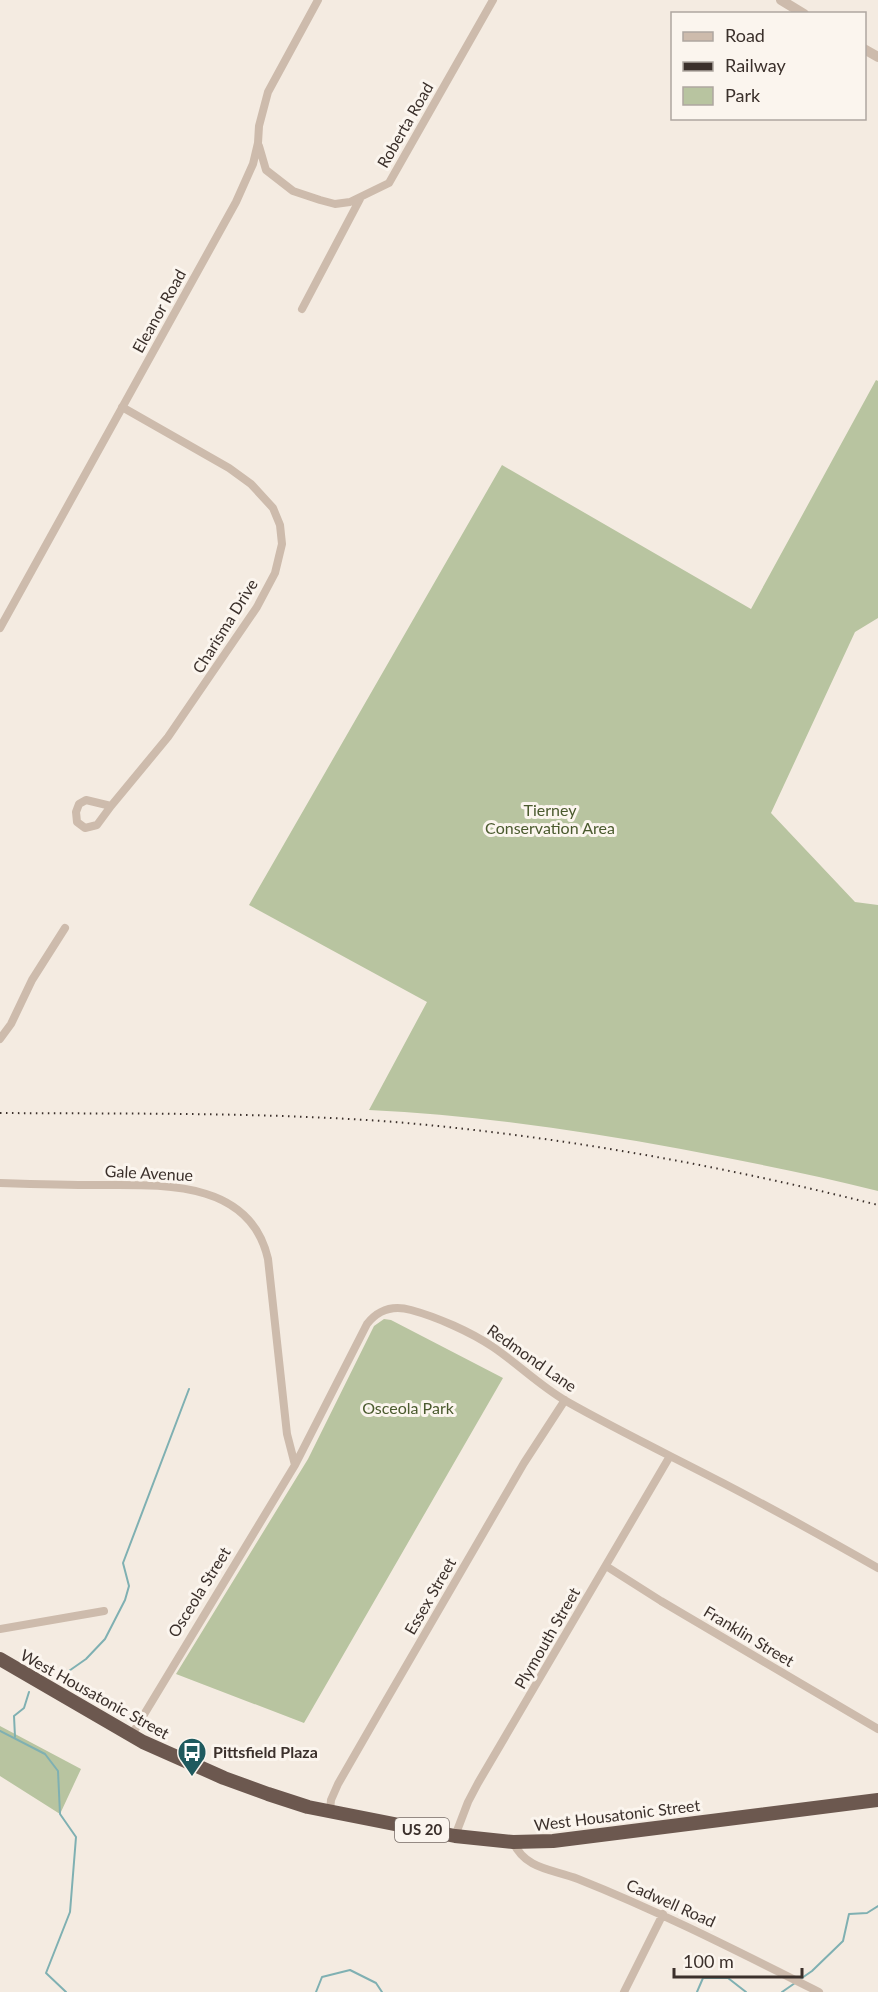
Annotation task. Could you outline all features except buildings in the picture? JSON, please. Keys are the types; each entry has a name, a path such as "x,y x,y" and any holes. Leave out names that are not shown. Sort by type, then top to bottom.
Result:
{"highway":[{"name":"West Housatonic Street","path":"0,1659 131,1736 249,1788 330,1811 455,1836 513,1842 579,1838 878,1800"}],"street":[{"name":"Eleanor Road","path":"0,628 236,202 253,164 259,126 268,92 318,0"},
{"name":"Roberta Road","path":"258,143 266,170 293,191 335,204 360,199 389,183 493,0"},
{"path":"781,0 801,12"},
{"path":"302,309 360,199"},
{"name":"Charisma Drive","path":"111,806 168,737 257,607 275,573 282,544 280,525 273,508 251,484 229,468 122,407"},
{"path":"0,1039 11,1024 32,980 65,928"},
{"name":"Gale Avenue","path":"0,1183 151,1186 201,1191 223,1201 243,1216 257,1233 267,1254 286,1427 295,1465"},
{"name":"Redmond Lane","path":"295,1465 364,1328 373,1317 385,1310 402,1308 419,1312 475,1337 495,1348 565,1400 878,1568"},
{"name":"Essex Street","path":"330,1811 331,1800 338,1784 376,1717 521,1469 565,1400"},
{"name":"Plymouth Street","path":"455,1836 478,1783 670,1456"},
{"name":"Osceola Street","path":"131,1736 295,1465"},
{"name":"Franklin Street","path":"606,1566 878,1729"},
{"path":"0,1629 104,1611"},
{"name":"Cadwell Road","path":"513,1842 519,1854 526,1861 573,1877 663,1914 819,1992"},
{"path":"624,1992 663,1914"}],"green space":[{"name":"Tierney Conservation Area","path":"876,380 878,381 878,618 855,632 771,813 855,902 878,905 878,1191 780,1168 604,1136 526,1124 369,1110 427,1002 249,905 502,465 751,609"},
{"name":"Osceola Park","path":"384,1319 391,1320 503,1378 304,1723 176,1674 308,1459 374,1326"},
{"path":"0,1726 81,1769 60,1814 0,1776"}],"waterway":[{"path":"66,1673 86,1659 105,1639 125,1600 129,1586 123,1563 189,1389"},
{"path":"15,1737 14,1716 24,1708 29,1692"},
{"path":"0,1731 45,1754 58,1771 60,1814 76,1837 70,1912 46,1973 66,1992"},
{"path":"799,1980 812,1971 843,1941 849,1914 867,1913 878,1906"},
{"path":"316,1992 322,1977 350,1970 376,1983 382,1992"},
{"path":"697,1992 703,1978 728,1978 746,1992"},
{"path":"782,1992 795,1983"}],"railway":[{"path":"0,1113 296,1117 395,1122 456,1128 578,1144 699,1165 878,1205"}],"place":[{"name":"Pittsfield Plaza","path":"192,1778"}]}
